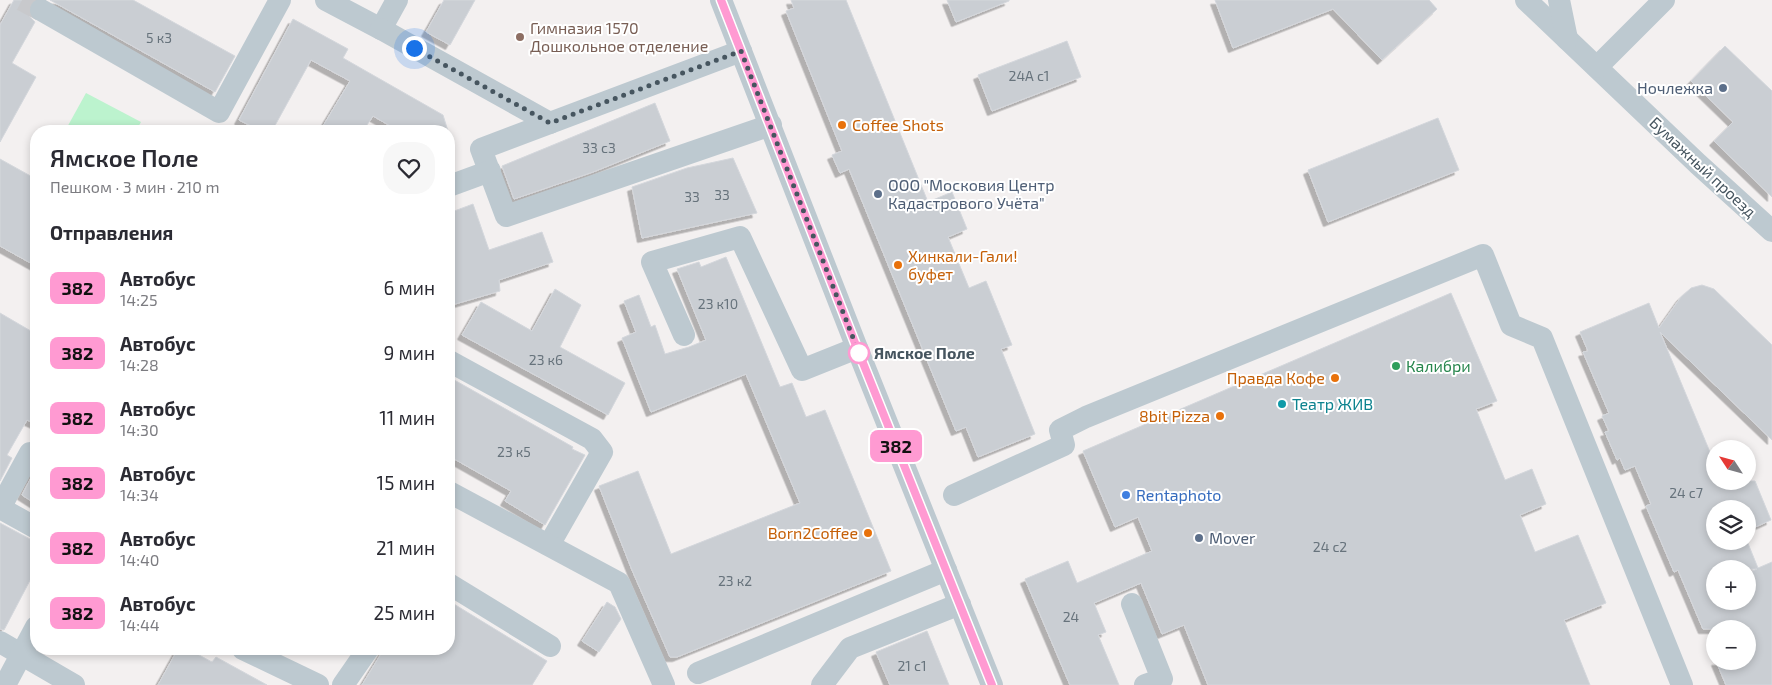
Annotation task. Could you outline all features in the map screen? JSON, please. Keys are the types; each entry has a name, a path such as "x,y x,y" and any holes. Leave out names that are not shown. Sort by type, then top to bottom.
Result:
{"street":[{"path":"41,10 219,112 280,0"},
{"path":"326,0 550,123"},
{"path":"380,29 397,0"},
{"path":"721,0 857,348 992,685"},
{"name":"Бумажный проезд","path":"1526,0 1772,231"},
{"path":"1559,0 1567,39"},
{"path":"1597,67 1664,0"},
{"path":"741,51 481,149 506,216 771,125"},
{"path":"455,184 490,171"},
{"path":"684,336 652,262 740,237 802,370 857,348"},
{"path":"954,495 1064,445 1060,430 1086,417 1483,255 1511,325 1542,338 1682,685"},
{"path":"455,364 592,439 602,452 549,546"},
{"path":"30,453 0,508 30,525"},
{"path":"455,495 619,583 664,685"},
{"path":"698,673 946,570"},
{"path":"455,588 550,646"},
{"path":"822,685 850,648 960,604"},
{"path":"1132,604 1162,679 1145,685"},
{"path":"5,685 30,638"},
{"path":"0,642 74,685"},
{"path":"256,655 318,685"},
{"path":"343,685 364,655"}],"green space":[{"path":"86,93 141,122 139,125 68,125"}],"building":[{"path":"14,0 33,0 29,4 28,11 30,17 35,22 12,63 36,77 0,142 0,25"},
{"path":"50,0 133,0 235,56 215,92"},
{"path":"444,0 475,0 450,45 426,32"},
{"path":"791,0 846,0 928,202 952,192 967,229 948,237 969,288 986,281 1012,345 1001,349 1035,434 978,457 966,427 956,431 849,169 840,173 832,155 842,151 786,11 794,8"},
{"path":"947,0 1009,0 1009,1 956,22"},
{"path":"1215,0 1429,0 1437,9 1382,60 1333,9 1233,48"},
{"path":"293,19 348,49 343,58 443,115 446,125 389,125 373,116 367,125 324,125 350,81 311,60 275,125 249,125 239,120"},
{"path":"1067,41 1081,77 992,111 978,75"},
{"path":"1725,46 1772,91 1772,197 1714,141 1733,122 1691,81"},
{"path":"655,103 670,141 593,172 514,199 502,166"},
{"path":"1438,118 1459,170 1328,222 1308,170"},
{"path":"733,158 757,213 642,238 632,187 687,168"},
{"path":"0,159 30,176 30,263 0,246"},
{"path":"473,204 489,250 542,232 553,262 499,280 500,291 455,304 455,211"},
{"path":"726,257 780,387 792,383 806,417 825,410 891,571 677,657 670,657 632,570 599,486 638,471 671,554 800,503 746,374 651,412 622,338 636,332 624,301 639,295 651,327 655,325 665,354 706,340 677,269 699,262 701,267"},
{"path":"1702,285 1714,289 1772,345 1772,440 1660,332 1706,442 1706,490 1756,490 1756,483 1771,520 1756,527 1756,500 1706,500 1706,550 1751,550 1755,560 1706,560 1706,610 1756,610 1756,563 1758,568 1772,562 1772,685 1726,685 1720,670 1756,670 1756,620 1706,620 1706,629 1703,629 1678,570 1674,572 1646,506 1651,504 1635,466 1625,470 1620,458 1617,460 1605,432 1609,431 1602,416 1609,413 1583,352 1588,351 1580,332 1649,303 1659,328 1681,297 1691,288"},
{"path":"555,289 581,305 560,347 625,383 608,415 462,335 481,302 532,331"},
{"path":"1451,293 1497,401 1476,409 1505,480 1532,469 1546,504 1520,515 1535,552 1578,535 1606,603 1564,620 1590,685 1208,685 1184,625 1162,634 1141,583 1094,603 1106,632 1098,635 1119,685 1070,685 1025,579 1068,561 1077,583 1152,551 1138,517 1115,527 1083,451"},
{"path":"0,313 30,330 30,421 27,420 7,455 12,458 0,481"},
{"path":"455,380 585,455 545,525 505,501 511,491 455,459"},
{"path":"30,480 30,500 22,495"},
{"path":"0,523 30,539 30,580 4,630 0,629"},
{"path":"607,602 615,607 621,619 599,652 582,641"},
{"path":"455,605 547,661 532,685 362,685 380,655 455,655"},
{"path":"927,631 949,685 890,685 876,652"},
{"path":"175,655 199,655 212,662 216,657 267,685 158,685"}],"tunnel":[{"path":"22,0 41,10"}],"bus line":[{"name":"382","path":"721,0 857,348 992,685"}],"place":[{"name":"Гимназия 1570 Дошкольное отделение","path":"520,37"},
{"name":"Ночлежка","path":"1723,88"},
{"name":"Coffee Shots","path":"842,125"},
{"name":"ООО \"Московия Центр Кадастрового Учёта\"","path":"878,194"},
{"name":"Хинкали-Гали! буфет","path":"898,265"},
{"name":"Ямское Поле","path":"859,353"},
{"name":"Калибри","path":"1396,366"},
{"name":"Правда Кофе","path":"1335,378"},
{"name":"Театр ЖИВ","path":"1282,404"},
{"name":"8bit Pizza","path":"1220,416"},
{"name":"Rentaphoto","path":"1126,495"},
{"name":"Born2Coffee","path":"868,533"},
{"name":"Mover","path":"1199,538"}],"route":[{"path":"414,48 550,123 741,51 859,353"}]}
